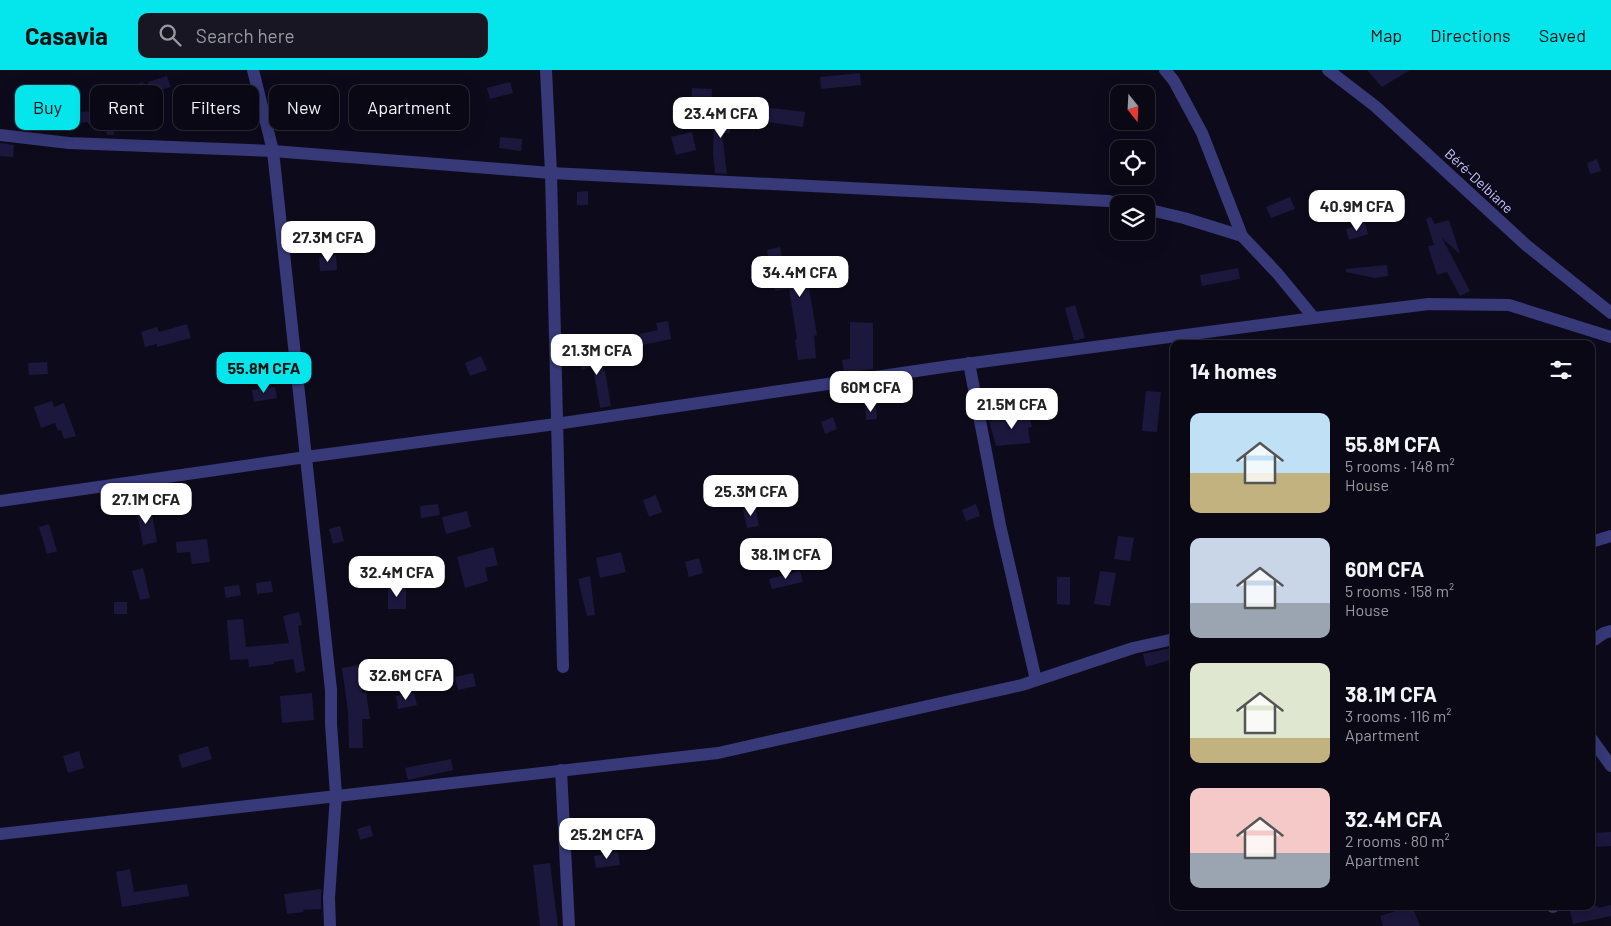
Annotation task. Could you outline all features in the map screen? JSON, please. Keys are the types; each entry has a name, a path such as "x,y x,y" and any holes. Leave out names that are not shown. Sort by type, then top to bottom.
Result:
{"street":[{"path":"252,70 273,150 331,690 331,724 336,795 329,898 330,926"},
{"path":"546,70 551,173 563,667"},
{"path":"1165,70 1174,81 1202,133 1242,236 1277,273 1314,318"},
{"name":"Béré-Delbiane","path":"1328,70 1375,106 1526,245 1611,312"},
{"path":"0,135 69,143 273,150 551,173 1110,201"},
{"path":"1155,212 1184,218 1242,236"},
{"path":"0,501 306,457 556,424 969,363 1428,304 1509,305 1611,338"},
{"path":"969,363 1000,525 1036,680"},
{"path":"1595,541 1611,536"},
{"path":"1595,639 1611,631"},
{"path":"0,834 718,753 1022,684 1133,648 1170,640"},
{"path":"1595,744 1611,766"},
{"path":"561,770 569,926"}],"building":[{"path":"1367,70 1410,70 1382,87"},
{"path":"860,73 861,85 821,89 820,77"},
{"path":"167,76 171,87 163,89 163,85 149,85 148,82"},
{"path":"143,82 144,85 132,85"},
{"path":"510,82 513,93 490,99 487,88"},
{"path":"692,88 712,89 711,107 691,106"},
{"path":"763,107 805,112 803,127 761,121"},
{"path":"714,109 731,110 730,133 722,133 727,174 715,173 713,155"},
{"path":"90,111 90,124 88,122 80,123 80,112"},
{"path":"106,130 114,130 114,135 107,135"},
{"path":"692,132 696,150 676,155 671,137"},
{"path":"500,137 522,139 521,151 499,148"},
{"path":"0,143 14,145 13,157 0,156"},
{"path":"1597,159 1601,171 1590,174 1587,163"},
{"path":"588,191 588,205 577,205 577,192"},
{"path":"1290,197 1295,209 1271,218 1266,207"},
{"path":"1431,217 1435,224 1449,220 1460,254 1442,238 1470,291 1460,296 1447,272 1437,275 1428,246 1434,245 1426,219"},
{"path":"1365,223 1368,234 1349,240 1346,229"},
{"path":"780,247 785,273 833,263 836,279 814,284 807,277 817,335 814,336 816,358 798,360 795,340 797,339 789,289 775,291 767,250"},
{"path":"336,255 337,270 320,271 319,257"},
{"path":"1387,265 1388,276 1375,278 1346,272 1346,269"},
{"path":"1238,268 1240,279 1202,286 1200,275"},
{"path":"1075,305 1085,338 1074,341 1065,308"},
{"path":"668,321 671,339 642,345 639,334 658,330 656,323"},
{"path":"850,322 873,323 873,369 844,373 842,360 850,359"},
{"path":"187,324 191,338 157,347 157,344 145,347 141,332 157,327 159,332"},
{"path":"596,349 605,371 611,406 600,408 593,366 582,370 577,357"},
{"path":"481,356 487,370 470,376 465,363"},
{"path":"47,362 48,374 29,375 28,363"},
{"path":"275,387 277,398 254,402 252,390"},
{"path":"1146,391 1161,392 1157,432 1142,431"},
{"path":"52,401 54,407 64,403 76,436 64,439 61,430 58,431 55,423 41,428 34,407"},
{"path":"865,407 876,407 877,419 866,420"},
{"path":"1028,411 1032,427 1028,428 1030,443 996,446 989,421"},
{"path":"833,417 837,429 825,434 821,422"},
{"path":"656,495 662,512 649,517 643,500"},
{"path":"147,504 149,514 152,514 157,542 143,545 136,507"},
{"path":"438,504 440,515 421,518 420,506"},
{"path":"976,504 980,516 966,521 962,510"},
{"path":"755,506 759,526 747,528 743,509"},
{"path":"467,511 471,527 446,534 442,517"},
{"path":"49,524 57,551 47,554 39,527"},
{"path":"340,526 344,541 333,544 329,529"},
{"path":"1118,536 1134,538 1130,561 1114,559"},
{"path":"207,539 210,562 192,564 190,552 177,553 176,542"},
{"path":"493,547 498,565 485,568 488,581 465,588 457,557"},
{"path":"621,552 626,572 600,578 596,558"},
{"path":"699,558 703,573 689,577 685,562"},
{"path":"143,568 150,598 140,600 132,571"},
{"path":"800,571 803,582 772,589 769,579"},
{"path":"1100,571 1116,573 1110,606 1094,604"},
{"path":"590,576 595,615 587,616 578,579"},
{"path":"1057,577 1070,577 1070,605 1057,604"},
{"path":"271,581 273,592 257,594 256,583"},
{"path":"239,585 241,595 226,598 224,587"},
{"path":"388,586 406,586 406,609 388,609"},
{"path":"114,602 127,602 127,614 114,614"},
{"path":"299,612 302,625 298,626 305,671 296,673 293,659 274,662 274,664 249,667 248,659 230,660 227,620 243,619 246,647 289,643 283,616"},
{"path":"1170,648 1170,660 1146,667 1143,654"},
{"path":"358,665 362,693 366,692 370,719 362,719 363,748 349,748 348,711 342,668"},
{"path":"473,673 476,686 458,690 455,677"},
{"path":"312,693 314,720 282,723 280,696"},
{"path":"414,693 417,705 398,709 396,696"},
{"path":"208,746 212,759 182,768 178,755"},
{"path":"79,751 84,768 68,773 63,756"},
{"path":"451,759 453,770 408,780 405,768"},
{"path":"370,825 373,836 360,840 357,829"},
{"path":"1611,832 1611,846 1595,847 1595,833"},
{"path":"618,852 620,865 596,868 594,856"},
{"path":"550,863 558,926 540,926 533,865"},
{"path":"130,869 134,892 187,884 189,896 122,907 116,872"},
{"path":"321,889 321,909 303,910 304,912 287,914 284,894"},
{"path":"1611,905 1611,916 1573,924 1570,910 1595,910 1595,906 1598,906 1598,908"},
{"path":"1399,910 1414,910 1420,926 1383,926 1380,916"}]}
